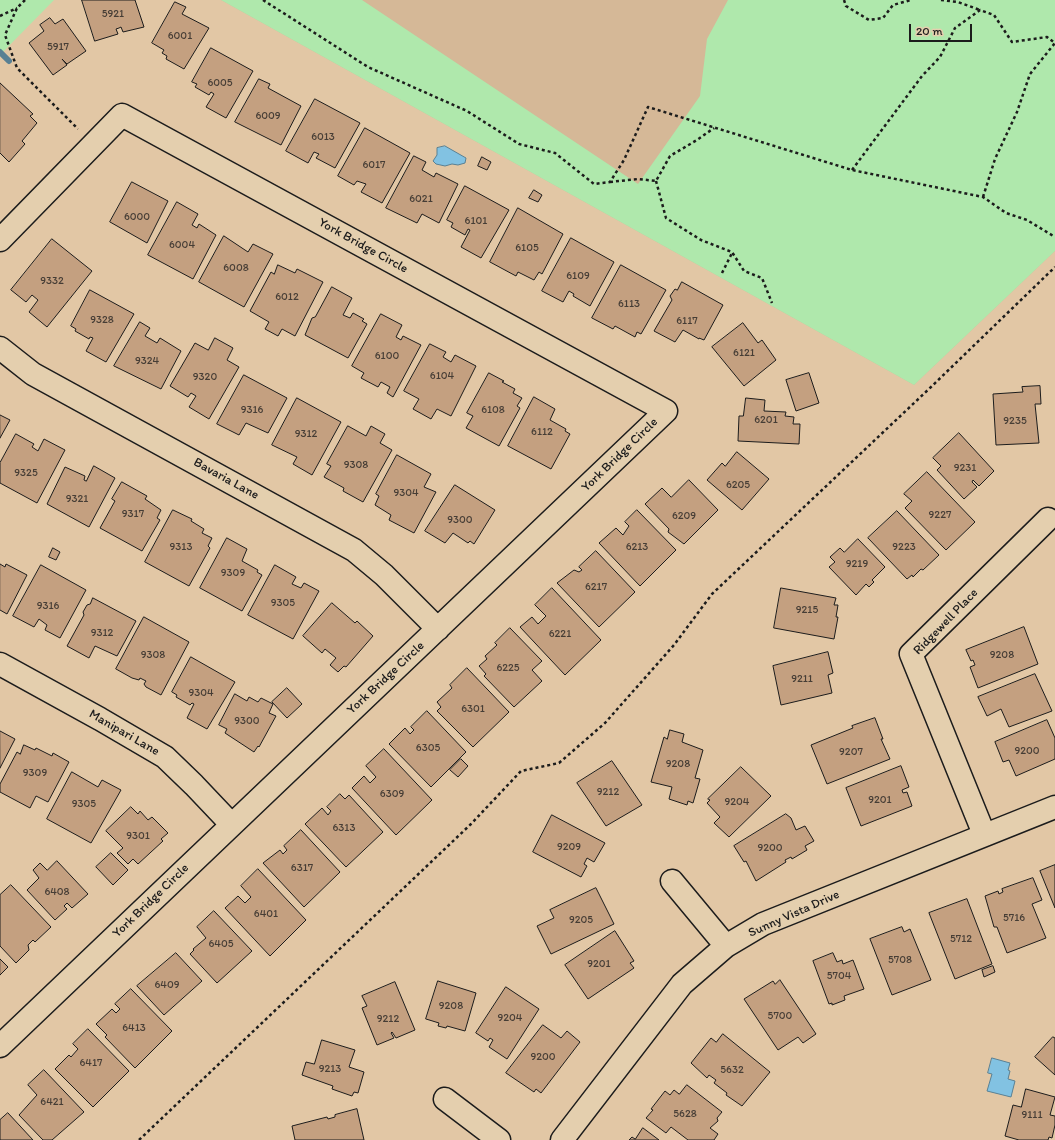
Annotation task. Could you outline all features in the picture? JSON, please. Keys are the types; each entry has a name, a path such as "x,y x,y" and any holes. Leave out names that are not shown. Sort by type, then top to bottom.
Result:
{"street":[{"name":"York Bridge Circle","path":"0,240 122,115 666,411 231,824 0,1046"},
{"name":"Bavaria Lane","path":"0,348 17,363 40,377 354,550 384,575 438,629"},
{"name":"Ridgewell Place","path":"984,834 911,654 1048,519"},
{"name":"Manipari Lane","path":"0,664 106,722 165,757 231,824"},
{"name":"Sunny Vista Drive","path":"562,1140 672,996 700,967 726,946 763,924 984,834 1055,807"},
{"path":"672,881 726,946"},
{"path":"445,1099 499,1140"}],"path":[{"path":"0,16 17,8 25,0"},
{"path":"263,0 368,67 467,111 519,144 555,153 594,184 638,179 656,180"},
{"path":"844,0 846,6 870,20 883,18 893,5 911,0"},
{"path":"941,0 958,2 994,15 1012,42 1046,37 1055,43 1030,74 1017,112 994,159 983,197"},
{"path":"17,8 5,35 17,68 94,145"},
{"path":"852,170 922,76 940,57 955,28 980,10"},
{"path":"610,182 624,160 648,107 852,170 983,197 1006,213 1027,220 1055,237"},
{"path":"714,128 670,156 656,180 666,218 701,240 732,252 744,271 762,278 772,303"},
{"path":"722,273 732,252"},
{"path":"139,1140 470,824 521,771 559,763 605,723 674,645 712,594 932,387 1055,267"}],"shaded area":[{"path":"221,0 1055,0 1055,251 914,385"}],"green space":[{"path":"0,0 54,0 0,55"},
{"path":"221,0 362,0 638,184 700,96 707,39 728,0 1055,0 1055,251 914,385"}],"water":[{"path":"445,146 466,158 465,163 445,166 436,164 433,161 437,155 437,148"},
{"path":"992,1058 1010,1063 1008,1079 1015,1081 1011,1097 987,1091 992,1074 988,1073"}],"building":[{"path":"82,0 135,0 144,27 123,32 121,27 116,29 118,34 95,41"},
{"path":"175,2 186,7 182,14 209,28 184,69 166,59 167,56 162,53 164,50 152,43"},
{"path":"50,18 55,24 63,19 86,51 67,64 62,59 67,65 53,75 29,43 44,31 40,25"},
{"path":"211,48 253,71 226,118 206,107 214,94 211,92 209,95 195,87 197,84 192,82"},
{"path":"259,79 270,84 268,88 301,106 281,145 235,122"},
{"path":"0,83 33,114 30,116 37,123 22,141 25,144 9,162 0,153"},
{"path":"315,99 360,123 335,168 316,158 319,154 314,152 308,163 286,151"},
{"path":"365,128 410,153 382,203 361,192 366,184 357,181 354,185 338,176"},
{"path":"414,156 426,162 422,170 434,177 436,173 458,184 439,223 422,214 417,223 386,208"},
{"path":"482,157 491,162 487,170 478,166"},
{"path":"132,182 168,201 147,243 110,222"},
{"path":"465,186 509,210 481,258 461,247 470,230 468,229 465,235 451,227 453,223 447,220"},
{"path":"534,190 542,195 538,202 529,198"},
{"path":"177,202 198,214 192,225 197,228 199,224 216,235 193,279 148,255"},
{"path":"518,208 563,234 542,274 539,272 534,280 518,272 516,276 490,262"},
{"path":"224,236 248,252 253,244 273,254 244,307 199,282"},
{"path":"571,238 614,262 590,306 573,296 574,294 569,291 563,302 542,291"},
{"path":"52,239 92,271 47,327 29,312 38,300 32,295 26,302 11,290"},
{"path":"278,265 295,273 297,269 323,282 295,336 282,329 278,336 265,329 269,322 250,311 271,272 274,274"},
{"path":"621,265 666,290 641,334 637,332 635,337 615,326 613,329 592,318"},
{"path":"682,282 723,305 704,340 699,339 683,330 675,342 654,331 672,300 670,296 675,289 677,290"},
{"path":"332,287 352,298 343,315 350,318 353,313 364,319 362,321 367,324 348,358 305,335 312,318 315,317"},
{"path":"90,290 134,314 106,362 86,351 93,338 90,337 89,339 75,331 76,329 71,326"},
{"path":"381,314 402,325 396,337 401,340 403,336 421,345 393,397 387,393 390,387 381,382 378,387 361,378 364,373 352,366"},
{"path":"140,322 150,328 145,336 157,343 160,338 181,351 161,389 114,366"},
{"path":"743,323 758,343 762,340 776,360 744,386 712,347"},
{"path":"215,338 233,348 227,360 239,367 209,419 189,407 196,396 191,393 188,397 170,386 195,343 208,350"},
{"path":"430,344 446,352 443,357 451,362 455,355 476,366 451,416 437,409 431,419 413,409 419,399 404,391"},
{"path":"489,373 515,389 513,393 522,398 517,406 520,408 499,446 466,428 473,416 467,413"},
{"path":"809,373 819,403 796,411 786,380"},
{"path":"244,375 287,398 268,433 246,423 239,435 217,424"},
{"path":"1040,386 1041,404 1035,404 1039,443 996,445 993,394 1023,392 1022,387"},
{"path":"534,397 555,409 550,420 566,429 565,431 570,434 551,469 508,446"},
{"path":"297,398 341,422 312,475 293,464 297,457 272,445"},
{"path":"746,398 765,400 764,411 786,412 785,416 794,417 793,424 800,424 799,444 738,441 739,416 743,416"},
{"path":"0,415 10,420 0,438"},
{"path":"348,426 366,436 371,426 385,434 380,443 392,450 363,502 343,491 344,488 324,477 331,466 327,464"},
{"path":"959,433 994,471 979,486 973,480 972,482 977,487 964,499 937,470 941,466 933,458"},
{"path":"16,434 34,444 32,447 38,451 44,439 65,450 37,503 0,483 0,463"},
{"path":"737,452 769,479 742,510 707,480 722,463 725,466"},
{"path":"397,455 431,474 424,487 436,492 414,533 389,520 391,515 375,505 379,496 376,494"},
{"path":"94,466 115,478 89,527 47,504 65,467 85,476 84,480 86,481"},
{"path":"927,472 975,522 946,550 905,508 912,501 904,494"},
{"path":"689,480 718,510 684,544 668,532 669,529 645,504 662,488 671,497"},
{"path":"122,482 147,496 145,499 161,510 157,518 160,520 142,551 100,528 115,501 112,499"},
{"path":"455,485 495,510 474,544 470,541 468,543 453,533 445,543 425,531"},
{"path":"173,510 192,519 191,521 204,529 202,533 212,538 208,546 210,548 189,586 145,562"},
{"path":"637,510 676,550 640,586 599,543 616,528 623,535 629,526 625,522"},
{"path":"897,511 939,555 923,570 921,569 913,577 912,575 907,579 868,538"},
{"path":"227,538 247,549 242,561 258,570 257,572 262,575 242,611 200,588"},
{"path":"858,539 885,567 872,580 874,582 869,587 866,584 856,595 829,567 835,562 830,557 840,548 844,552"},
{"path":"53,548 60,552 56,560 49,557"},
{"path":"596,551 635,592 599,627 557,583 574,570 579,572 582,570 579,567"},
{"path":"0,564 5,567 6,564 27,575 7,614 0,610"},
{"path":"41,565 86,590 60,638 45,630 47,625 39,619 34,627 13,616"},
{"path":"275,565 296,577 292,584 301,588 304,583 319,591 293,639 248,615"},
{"path":"552,588 601,640 565,675 520,627 532,617 538,624 546,616 535,605"},
{"path":"781,588 836,598 834,605 838,605 836,617 838,617 834,639 774,628"},
{"path":"93,598 136,621 117,656 95,646 89,658 67,646 84,615 83,612"},
{"path":"332,603 355,623 357,621 373,636 346,667 344,666 338,672 330,665 336,658 325,649 322,653 303,636"},
{"path":"144,617 189,642 161,695 146,687 144,684 146,681 140,678 139,680 132,678 116,669"},
{"path":"1024,627 1038,664 978,688 970,667 975,665 973,660 971,661 966,650"},
{"path":"510,628 542,661 532,670 542,681 514,707 484,676 486,674 479,666 487,659 485,656 497,645 495,643"},
{"path":"828,652 833,673 828,675 832,693 781,705 773,666"},
{"path":"191,657 235,682 207,729 187,718 194,704 192,703 190,705 176,697 177,695 172,692"},
{"path":"467,668 509,712 473,747 437,711 441,707 437,702 452,688 450,685"},
{"path":"1035,674 1052,711 1009,727 1001,709 987,716 978,697"},
{"path":"287,688 302,704 287,718 272,702"},
{"path":"235,694 247,701 249,697 258,702 261,698 273,704 269,713 276,716 259,747 258,746 254,752 225,733 227,729 219,725"},
{"path":"427,711 466,752 431,787 389,744 405,728 410,734 414,730 411,727"},
{"path":"875,718 883,739 881,739 890,759 827,784 811,745 853,728 852,726"},
{"path":"1047,720 1055,738 1055,759 1016,776 1009,760 1003,762 995,742"},
{"path":"670,730 684,734 682,742 703,750 695,778 700,779 693,803 688,801 687,805 669,799 672,787 651,782 664,737 667,739"},
{"path":"0,731 15,739 0,768"},
{"path":"24,745 35,750 36,748 52,756 53,753 69,762 48,802 36,796 30,808 0,792 0,784 17,752 20,754"},
{"path":"384,749 432,800 396,835 352,788 364,776 370,783 376,777 366,766"},
{"path":"461,759 468,766 458,777 450,770"},
{"path":"612,761 642,805 606,826 577,783"},
{"path":"901,766 909,787 902,790 903,793 907,792 912,806 861,826 846,788"},
{"path":"741,767 771,796 729,837 714,823 720,817 707,803 710,800 708,799"},
{"path":"72,772 98,787 102,780 121,790 91,843 47,819"},
{"path":"340,794 345,799 349,795 383,832 346,867 305,824 322,808 328,815 331,811 327,807"},
{"path":"131,807 138,814 140,811 148,820 152,817 168,833 161,839 163,841 138,864 133,859 128,864 117,853 123,848 106,831"},
{"path":"786,814 791,818 796,830 805,826 814,841 805,846 807,850 792,859 791,857 785,860 786,862 756,881 746,861 744,862 734,846"},
{"path":"552,815 605,843 594,862 587,858 584,864 587,866 581,877 533,852"},
{"path":"301,830 340,872 304,907 263,863 280,850 283,854 287,850 284,846"},
{"path":"111,853 128,870 113,885 96,867"},
{"path":"57,861 88,894 72,908 67,903 64,906 67,909 55,920 27,890 39,878 33,870 40,863 47,870"},
{"path":"1055,865 1055,908 1040,871"},
{"path":"258,869 306,920 270,956 225,908 238,896 245,903 251,897 241,886"},
{"path":"1033,878 1042,900 1032,904 1046,938 1007,953 997,927 994,927 985,896 998,891 999,894 1003,892 1002,889"},
{"path":"11,885 51,927 35,942 33,940 28,945 29,950 16,963 0,946 0,895"},
{"path":"596,888 614,924 551,954 537,926 554,918 550,910"},
{"path":"967,899 992,964 955,979 929,913"},
{"path":"214,911 252,951 217,983 190,954 194,950 193,949 206,938 197,927"},
{"path":"902,927 904,932 910,929 931,980 892,995 870,939"},
{"path":"615,931 634,961 630,963 634,968 588,999 565,965"},
{"path":"176,953 202,981 164,1015 137,986"},
{"path":"833,953 837,962 842,960 843,964 853,960 864,989 844,996 845,1000 832,1005 832,1003 829,1004 813,961"},
{"path":"0,959 8,967 0,975"},
{"path":"993,966 995,972 984,977 982,970"},
{"path":"780,980 816,1034 803,1043 798,1037 778,1050 744,999 773,981 775,984"},
{"path":"438,981 476,993 465,1031 447,1026 446,1028 438,1026 439,1023 426,1019"},
{"path":"395,982 415,1030 396,1038 392,1032 391,1033 394,1038 377,1045 362,1008 367,1006 362,996"},
{"path":"506,987 539,1009 507,1059 489,1047 493,1040 490,1038 488,1041 476,1033"},
{"path":"131,989 172,1031 135,1068 105,1037 107,1035 96,1024 112,1009 116,1013 120,1009 115,1004"},
{"path":"543,1025 561,1038 567,1031 580,1042 541,1093 536,1089 534,1092 506,1073"},
{"path":"88,1029 129,1071 93,1107 55,1069 69,1055 71,1057 78,1049 73,1044"},
{"path":"723,1034 770,1072 742,1106 726,1095 727,1093 714,1083 716,1080 709,1075 707,1078 691,1063 711,1038 716,1042"},
{"path":"1053,1037 1055,1038 1055,1075 1035,1057"},
{"path":"322,1040 355,1050 349,1067 364,1072 358,1093 354,1092 352,1096 332,1089 333,1086 302,1075 306,1062 314,1064"},
{"path":"44,1070 84,1112 52,1140 43,1140 19,1115 37,1095 28,1085"},
{"path":"687,1085 722,1112 717,1118 718,1121 710,1128 718,1134 714,1140 688,1140 671,1127 666,1133 646,1118 665,1091 670,1095 674,1090 679,1094"},
{"path":"1026,1089 1055,1097 1050,1115 1055,1116 1055,1125 1052,1138 1049,1137 1048,1140 1019,1140 1005,1136 1013,1105 1021,1107"},
{"path":"357,1109 364,1140 295,1140 292,1126 327,1117 328,1119 335,1117 335,1115"},
{"path":"8,1113 33,1140 0,1140 0,1120"},
{"path":"643,1128 659,1140 629,1140 632,1137 635,1139"}],"waterway":[{"path":"0,52 9,61"}]}
